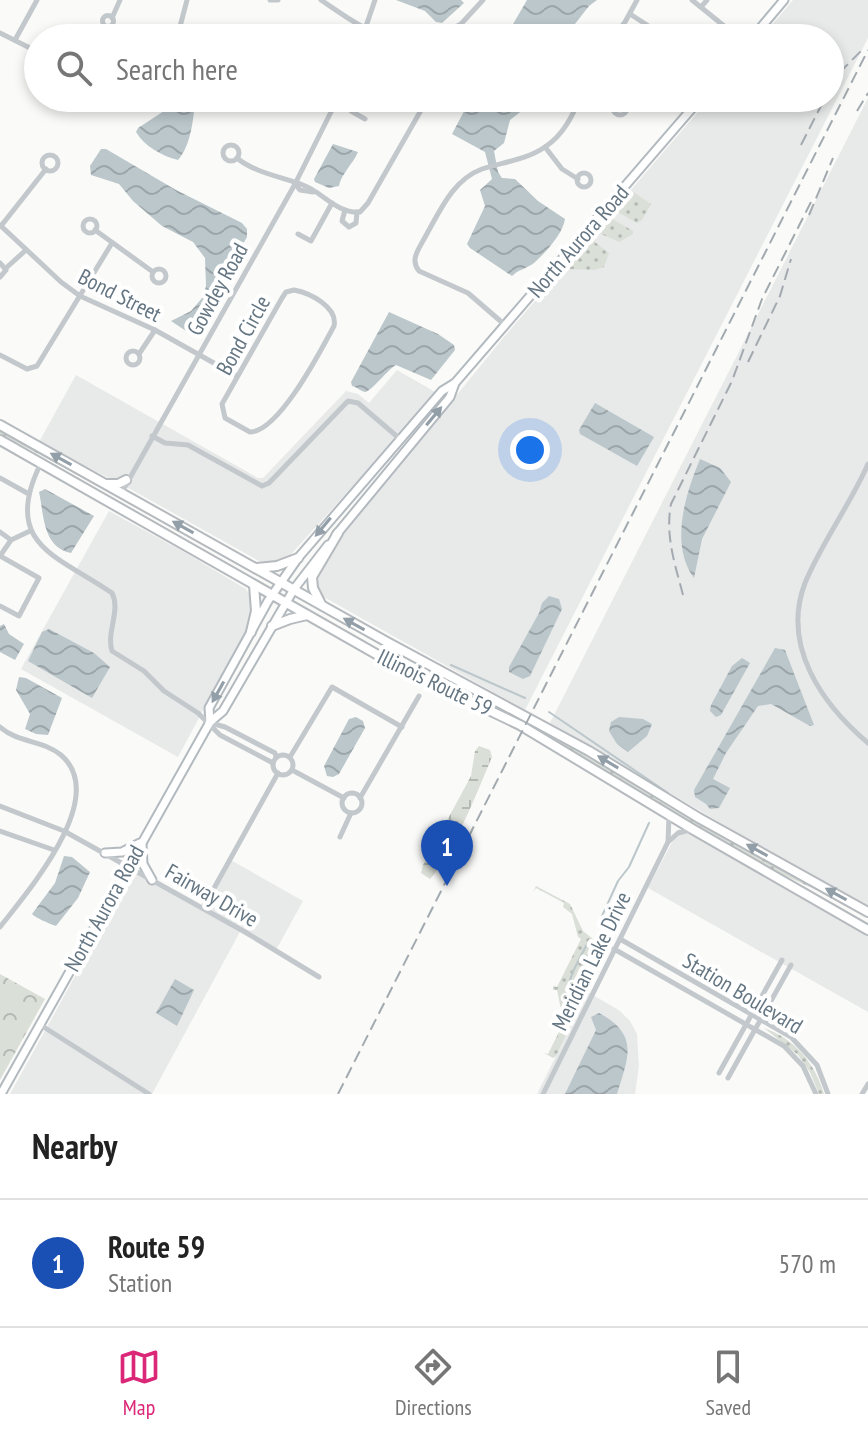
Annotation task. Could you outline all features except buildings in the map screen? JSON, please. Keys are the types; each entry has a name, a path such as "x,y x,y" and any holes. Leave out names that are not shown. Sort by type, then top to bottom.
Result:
{"main road":[{"path":"764,24 784,0"},
{"name":"North Aurora Road","path":"210,722 209,708 272,595 298,558 442,391 455,383 689,112"},
{"name":"North Aurora Road","path":"1,1094 210,722 223,711 294,589 450,397 455,383"},
{"name":"Illinois Route 59","path":"0,425 589,751 699,818 868,912"},
{"name":"Illinois Route 59","path":"0,440 399,667 501,715 868,930"},
{"path":"106,483 113,485 126,480"},
{"path":"107,502 122,492"},
{"path":"321,605 313,588 312,577 338,533"},
{"path":"256,568 277,566 298,558"},
{"path":"251,632 256,611 254,585"},
{"path":"272,626 307,615"},
{"path":"105,853 122,852 142,841 143,864 152,880"}],"street":[{"path":"15,40 37,0"},
{"path":"112,18 120,0"},
{"path":"181,24 187,0"},
{"path":"270,0 278,0"},
{"path":"321,0 357,24"},
{"path":"367,24 375,0"},
{"path":"461,24 483,0"},
{"path":"622,24 637,0"},
{"path":"692,0 722,24"},
{"path":"701,7 707,0"},
{"path":"630,14 645,24"},
{"path":"0,33 24,45"},
{"name":"Gowdey Road","path":"122,492 295,184 331,112"},
{"path":"353,112 365,119"},
{"path":"345,210 342,221 349,227 356,223 357,212 368,203 420,112"},
{"path":"505,325 468,293 423,274 415,263 418,250 450,194 468,176 527,157 545,147 568,124 574,112"},
{"path":"545,147 562,169 578,179"},
{"path":"237,158 295,184 300,190 313,192 345,210 357,212"},
{"path":"0,226 46,169"},
{"path":"298,234 311,241 332,203"},
{"name":"Bond Street","path":"0,226 80,296 155,330 237,376"},
{"path":"95,230 153,272"},
{"path":"0,355 24,368 37,366 112,243"},
{"path":"0,277 26,250"},
{"path":"0,263 6,268"},
{"name":"Bond Circle","path":"286,292 301,292 333,311 336,319 334,326 297,391 257,432 249,432 228,420 222,412 222,404 237,376 286,292"},
{"path":"139,354 155,330"},
{"path":"152,436 165,443 188,445 260,485 269,483 348,401 358,403 400,439"},
{"path":"41,463 27,493 30,531 51,557 112,593 115,600 110,643 115,654 144,671 164,691 210,722 275,753 278,773 203,908"},
{"path":"868,464 811,570 798,619 801,649 811,677 834,710 868,743"},
{"path":"0,478 27,493"},
{"path":"0,606 19,616 39,578 0,556 11,540 30,531"},
{"path":"0,532 11,540"},
{"path":"290,757 332,687 402,727"},
{"path":"340,837 351,813 359,809 360,798 419,696"},
{"path":"210,722 220,735 275,760"},
{"path":"0,727 12,736 55,751 74,771 78,785 77,799 45,869 0,927"},
{"path":"275,760 282,754 290,757 293,763 292,770 286,774 278,773"},
{"path":"292,770 344,798"},
{"path":"344,798 352,793 360,798"},
{"path":"344,798 343,807 351,813"},
{"name":"Fairway Drive","path":"0,806 64,831 319,977"},
{"name":"Meridian Lake Drive","path":"543,1094 668,842 669,815"},
{"path":"668,842 680,831 694,830"},
{"path":"0,831 54,850"},
{"name":"Station Boulevard","path":"620,939 791,1037 817,1065 828,1094"},
{"name":"Station Boulevard","path":"614,949 756,1028 796,1057 809,1076 816,1094"},
{"path":"719,1073 782,960"},
{"path":"728,1078 791,965"},
{"path":"39,1024 149,1094"},
{"path":"862,1094 868,1084"}],"shaded area":[{"path":"793,0 868,0 868,38 844,85 844,24 773,24"},
{"path":"868,98 868,906 550,723"},
{"path":"698,112 830,112 525,710 322,596 314,583 318,569 329,552 504,337"},
{"path":"397,370 437,393 284,562 267,564 259,561 39,442 76,375 258,478 263,478 346,391 358,394 369,403"},
{"path":"109,511 246,589 254,601 250,623 178,757 21,669"},
{"path":"679,829 868,932 868,1012 648,888"},
{"path":"229,859 303,901 276,950 241,930 152,1094 10,1094 135,872 200,908"},
{"path":"588,992 620,1011 637,1034 639,1066 635,1094 537,1094"}],"green space":[{"path":"632,191 651,204 637,223 616,211"},
{"path":"609,217 633,231 633,234 619,242 599,233 598,229"},
{"path":"591,239 609,253 604,267 594,270 568,269 568,264"},
{"path":"0,431 113,493 0,434"},
{"path":"398,658 448,679 500,707 411,667"},
{"path":"560,740 684,815 826,894 772,870 558,742"},
{"path":"479,746 490,750 492,757 456,838 430,879 421,873 423,865 471,776 475,751"},
{"path":"536,886 570,904 583,931 603,947 605,956 553,1058 544,1053 548,1054 561,1028 557,1025 558,1020 563,1019 557,990 553,990 553,986 557,987 581,939 572,914 563,907 564,903 536,888 533,892"},
{"path":"0,974 45,999 0,1080"},
{"path":"764,1028 785,1039 802,1054 815,1072 824,1094 819,1094 810,1072 798,1055"}],"water":[{"path":"396,0 461,0 464,3 442,23 436,22 425,11"},
{"path":"527,0 597,0 575,24 513,24"},
{"path":"162,112 194,112 189,139 178,160 144,142 136,132"},
{"path":"464,112 520,112 510,120 504,143 494,151 498,172 502,178 515,179 538,201 565,219 557,237 543,254 512,276 467,244 485,206 480,190 492,179 485,152 452,134"},
{"path":"333,144 358,152 339,186 329,188 314,179"},
{"path":"101,149 242,223 247,229 247,237 193,331 186,331 171,321 191,311 203,297 206,286 205,258 193,242 162,226 119,184 91,175 90,166"},
{"path":"389,312 438,334 454,345 455,350 431,380 396,365 365,392 352,386 351,382"},
{"path":"595,403 654,437 637,466 580,434 579,430"},
{"path":"700,459 720,468 731,482 702,539 694,578 682,550 681,534 685,503"},
{"path":"45,489 94,516 71,553 62,550 49,537 39,492"},
{"path":"549,596 559,599 562,609 530,676 523,679 509,672 509,667 542,603"},
{"path":"4,624 9,634 24,644 15,660 0,652 0,626"},
{"path":"49,629 94,653 110,667 92,698 28,661 42,632"},
{"path":"775,648 785,650 814,725 810,726 771,704 758,706 726,753 713,779 730,788 719,808 710,809 695,797 694,790"},
{"path":"742,658 750,663 721,715 716,717 710,711 711,705 732,666"},
{"path":"19,677 62,698 48,735 25,729 30,714 16,690"},
{"path":"356,717 363,721 365,728 339,774 327,776 324,766 349,719"},
{"path":"619,717 643,719 652,724 647,736 628,752 617,744 609,731 611,722"},
{"path":"64,856 72,857 90,872 78,898 56,926 32,914 55,883"},
{"path":"175,979 194,990 177,1026 156,1013"},
{"path":"599,1013 621,1030 628,1048 617,1094 565,1094 596,1030 591,1017"}],"waterway":[{"path":"451,665 525,698"},
{"path":"549,712 668,793"},
{"path":"602,916 649,823"},
{"path":"572,1008 569,984 587,944"}],"railway":[{"path":"844,97 868,50"},
{"path":"844,68 861,51"},
{"path":"857,111 868,93"},
{"path":"801,145 818,112"},
{"path":"338,1094 837,112"},
{"path":"809,215 833,158"},
{"path":"683,595 670,539 671,504 732,381 762,299 811,202"},
{"path":"748,362 780,296 791,259"}],"place":[{"name":"Route 59","path":"447,886"}]}
